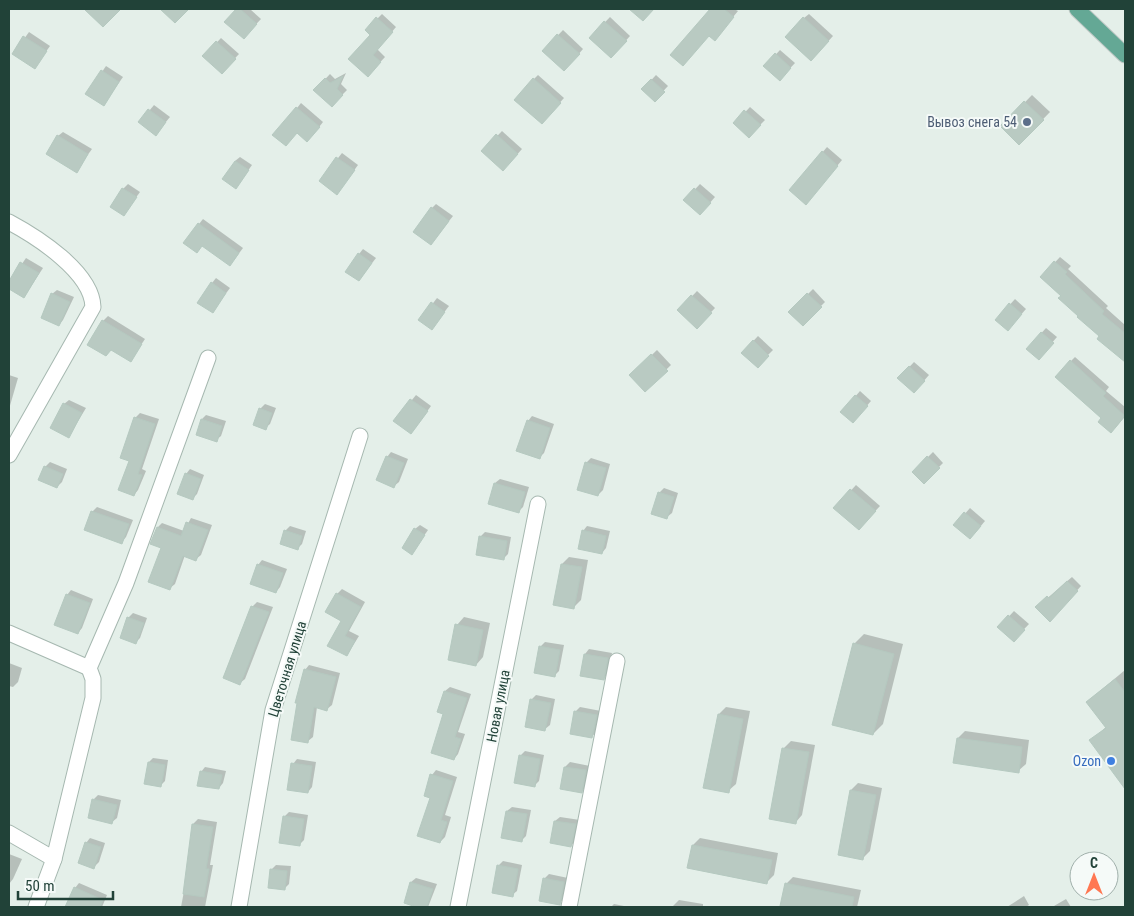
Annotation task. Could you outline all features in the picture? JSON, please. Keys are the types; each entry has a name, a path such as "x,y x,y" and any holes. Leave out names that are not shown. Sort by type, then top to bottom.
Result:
{"main road":[{"path":"1077,9 1125,55"}],"street":[{"path":"9,222 52,248 85,283 93,298 93,307 11,446"},
{"path":"36,907 54,859 93,698 93,679 89,668 126,583 208,358"},
{"name":"Цветочная улица","path":"239,907 273,710 360,436"},
{"name":"Новая улица","path":"458,907 538,504"},
{"path":"9,633 89,668"},
{"path":"569,907 618,661"},
{"path":"9,833 54,859"}],"building":[{"path":"84,9 121,9 103,27"},
{"path":"160,9 189,9 175,23"},
{"path":"236,9 240,9 257,24 244,39 224,22"},
{"path":"629,9 654,9 643,21"},
{"path":"710,9 724,9 734,17 715,41 709,36 683,66 670,55"},
{"path":"376,17 393,32 373,55 381,62 368,77 348,59 370,35 365,30"},
{"path":"803,17 829,41 811,61 785,37"},
{"path":"604,21 627,41 611,58 589,38"},
{"path":"557,34 580,54 564,71 542,51"},
{"path":"23,36 47,51 35,69 12,54"},
{"path":"216,41 236,59 222,74 202,56"},
{"path":"775,53 791,68 780,81 763,66"},
{"path":"101,70 119,82 104,106 85,94"},
{"path":"343,76 337,89 343,95 332,107 313,90 325,78 330,83"},
{"path":"533,78 561,103 542,124 514,100"},
{"path":"651,79 665,92 655,102 641,89"},
{"path":"1024,101 1044,120 1019,145 1000,126"},
{"path":"296,107 320,127 307,142 297,133 286,146 272,135"},
{"path":"148,109 166,122 156,136 138,122"},
{"path":"744,110 761,125 749,138 733,123"},
{"path":"496,134 518,154 503,171 481,151"},
{"path":"57,135 88,154 77,173 46,154"},
{"path":"822,151 838,166 806,205 789,190"},
{"path":"336,157 355,170 337,195 319,181"},
{"path":"235,161 249,170 236,189 222,179"},
{"path":"122,188 137,197 124,216 110,207"},
{"path":"694,188 711,203 700,215 683,200"},
{"path":"431,207 449,221 431,245 413,232"},
{"path":"198,223 239,253 230,266 202,246 197,253 183,243"},
{"path":"358,253 372,263 359,281 345,272"},
{"path":"1054,261 1104,311 1102,314 1125,333 1125,362 1097,339 1099,336 1058,298 1061,296 1040,277"},
{"path":"20,262 39,273 24,298 9,289 9,281"},
{"path":"211,282 226,293 213,313 197,303"},
{"path":"51,293 70,302 59,326 41,318"},
{"path":"807,293 822,307 803,326 788,312"},
{"path":"691,295 712,313 697,329 677,310"},
{"path":"431,302 445,312 432,330 418,320"},
{"path":"1009,303 1022,314 1008,331 995,320"},
{"path":"102,320 142,344 131,362 111,350 106,356 87,345"},
{"path":"1041,332 1054,343 1039,360 1026,349"},
{"path":"753,340 769,356 758,368 741,353"},
{"path":"651,354 668,371 645,392 629,375"},
{"path":"1070,360 1106,393 1103,396 1125,416 1111,433 1098,422 1101,418 1055,377"},
{"path":"909,366 925,381 914,393 897,378"},
{"path":"855,395 868,406 853,423 840,412"},
{"path":"410,399 428,411 411,434 393,421"},
{"path":"63,403 82,413 69,438 50,428"},
{"path":"259,408 272,413 266,430 253,425"},
{"path":"134,417 155,424 138,474 142,475 134,496 118,490 129,461 120,458"},
{"path":"201,419 222,426 217,442 196,435"},
{"path":"527,420 550,428 540,459 516,451"},
{"path":"386,456 404,463 394,488 376,480"},
{"path":"927,456 940,468 924,484 912,472"},
{"path":"585,462 606,468 598,496 577,490"},
{"path":"44,466 63,474 57,488 38,480"},
{"path":"185,473 201,479 193,500 177,494"},
{"path":"494,483 525,492 519,513 488,504"},
{"path":"850,489 876,511 859,530 833,508"},
{"path":"658,492 674,497 667,519 651,514"},
{"path":"91,511 129,524 122,544 84,530"},
{"path":"964,512 981,526 970,539 953,525"},
{"path":"186,522 208,530 196,561 183,556 170,590 148,582 161,548 150,544 157,527 181,536"},
{"path":"414,528 425,535 412,555 402,548"},
{"path":"284,530 302,536 298,550 280,544"},
{"path":"582,530 606,536 602,554 578,549"},
{"path":"479,536 507,541 504,560 476,555"},
{"path":"257,564 283,573 276,593 250,584"},
{"path":"561,564 582,567 574,609 553,605"},
{"path":"1067,581 1078,591 1050,622 1035,607 1047,596 1049,598"},
{"path":"336,593 361,607 345,636 355,641 347,656 327,646 341,621 325,612"},
{"path":"66,594 90,603 78,634 54,625"},
{"path":"251,606 269,612 240,685 223,678"},
{"path":"1008,615 1025,630 1014,642 997,627"},
{"path":"127,617 144,623 136,644 120,638"},
{"path":"455,624 483,630 476,666 448,660"},
{"path":"853,643 894,654 873,735 832,725"},
{"path":"539,646 560,650 555,677 534,673"},
{"path":"584,654 608,658 604,680 580,676"},
{"path":"304,669 336,677 327,711 314,707 308,743 291,740 297,703 295,703"},
{"path":"1115,679 1125,692 1125,789 1089,740 1106,728 1086,702"},
{"path":"444,691 467,698 455,737 461,739 454,760 431,753 443,714 437,712"},
{"path":"530,699 551,703 545,731 525,727"},
{"path":"574,711 597,715 592,738 570,734"},
{"path":"718,714 743,719 729,793 703,788"},
{"path":"957,738 1022,747 1019,773 953,763"},
{"path":"782,748 809,752 796,824 769,819"},
{"path":"519,755 540,759 535,787 514,783"},
{"path":"148,762 165,765 161,787 144,784"},
{"path":"291,763 312,766 308,793 287,790"},
{"path":"564,767 586,770 582,793 560,789"},
{"path":"200,771 222,775 219,789 197,786"},
{"path":"430,774 453,781 441,820 447,822 440,843 417,836 430,798 424,796"},
{"path":"850,790 876,795 863,860 838,855"},
{"path":"92,799 117,805 112,824 88,818"},
{"path":"506,811 527,814 522,842 501,838"},
{"path":"283,816 304,819 300,846 279,843"},
{"path":"554,821 576,824 571,847 550,843"},
{"path":"192,824 213,827 206,869 209,869 204,897 183,894"},
{"path":"85,842 101,847 94,869 78,863"},
{"path":"692,845 772,860 767,884 687,868"},
{"path":"497,865 518,869 513,897 492,893"},
{"path":"270,869 287,871 285,890 268,888"},
{"path":"543,878 564,882 560,905 539,901"},
{"path":"410,882 433,889 427,907 416,907 404,903"},
{"path":"785,883 854,897 852,907 780,906"},
{"path":"74,887 103,900 100,907 65,907"}],"place":[{"name":"Вывоз снега 54","path":"1027,122"},
{"name":"Ozon","path":"1111,761"}]}
